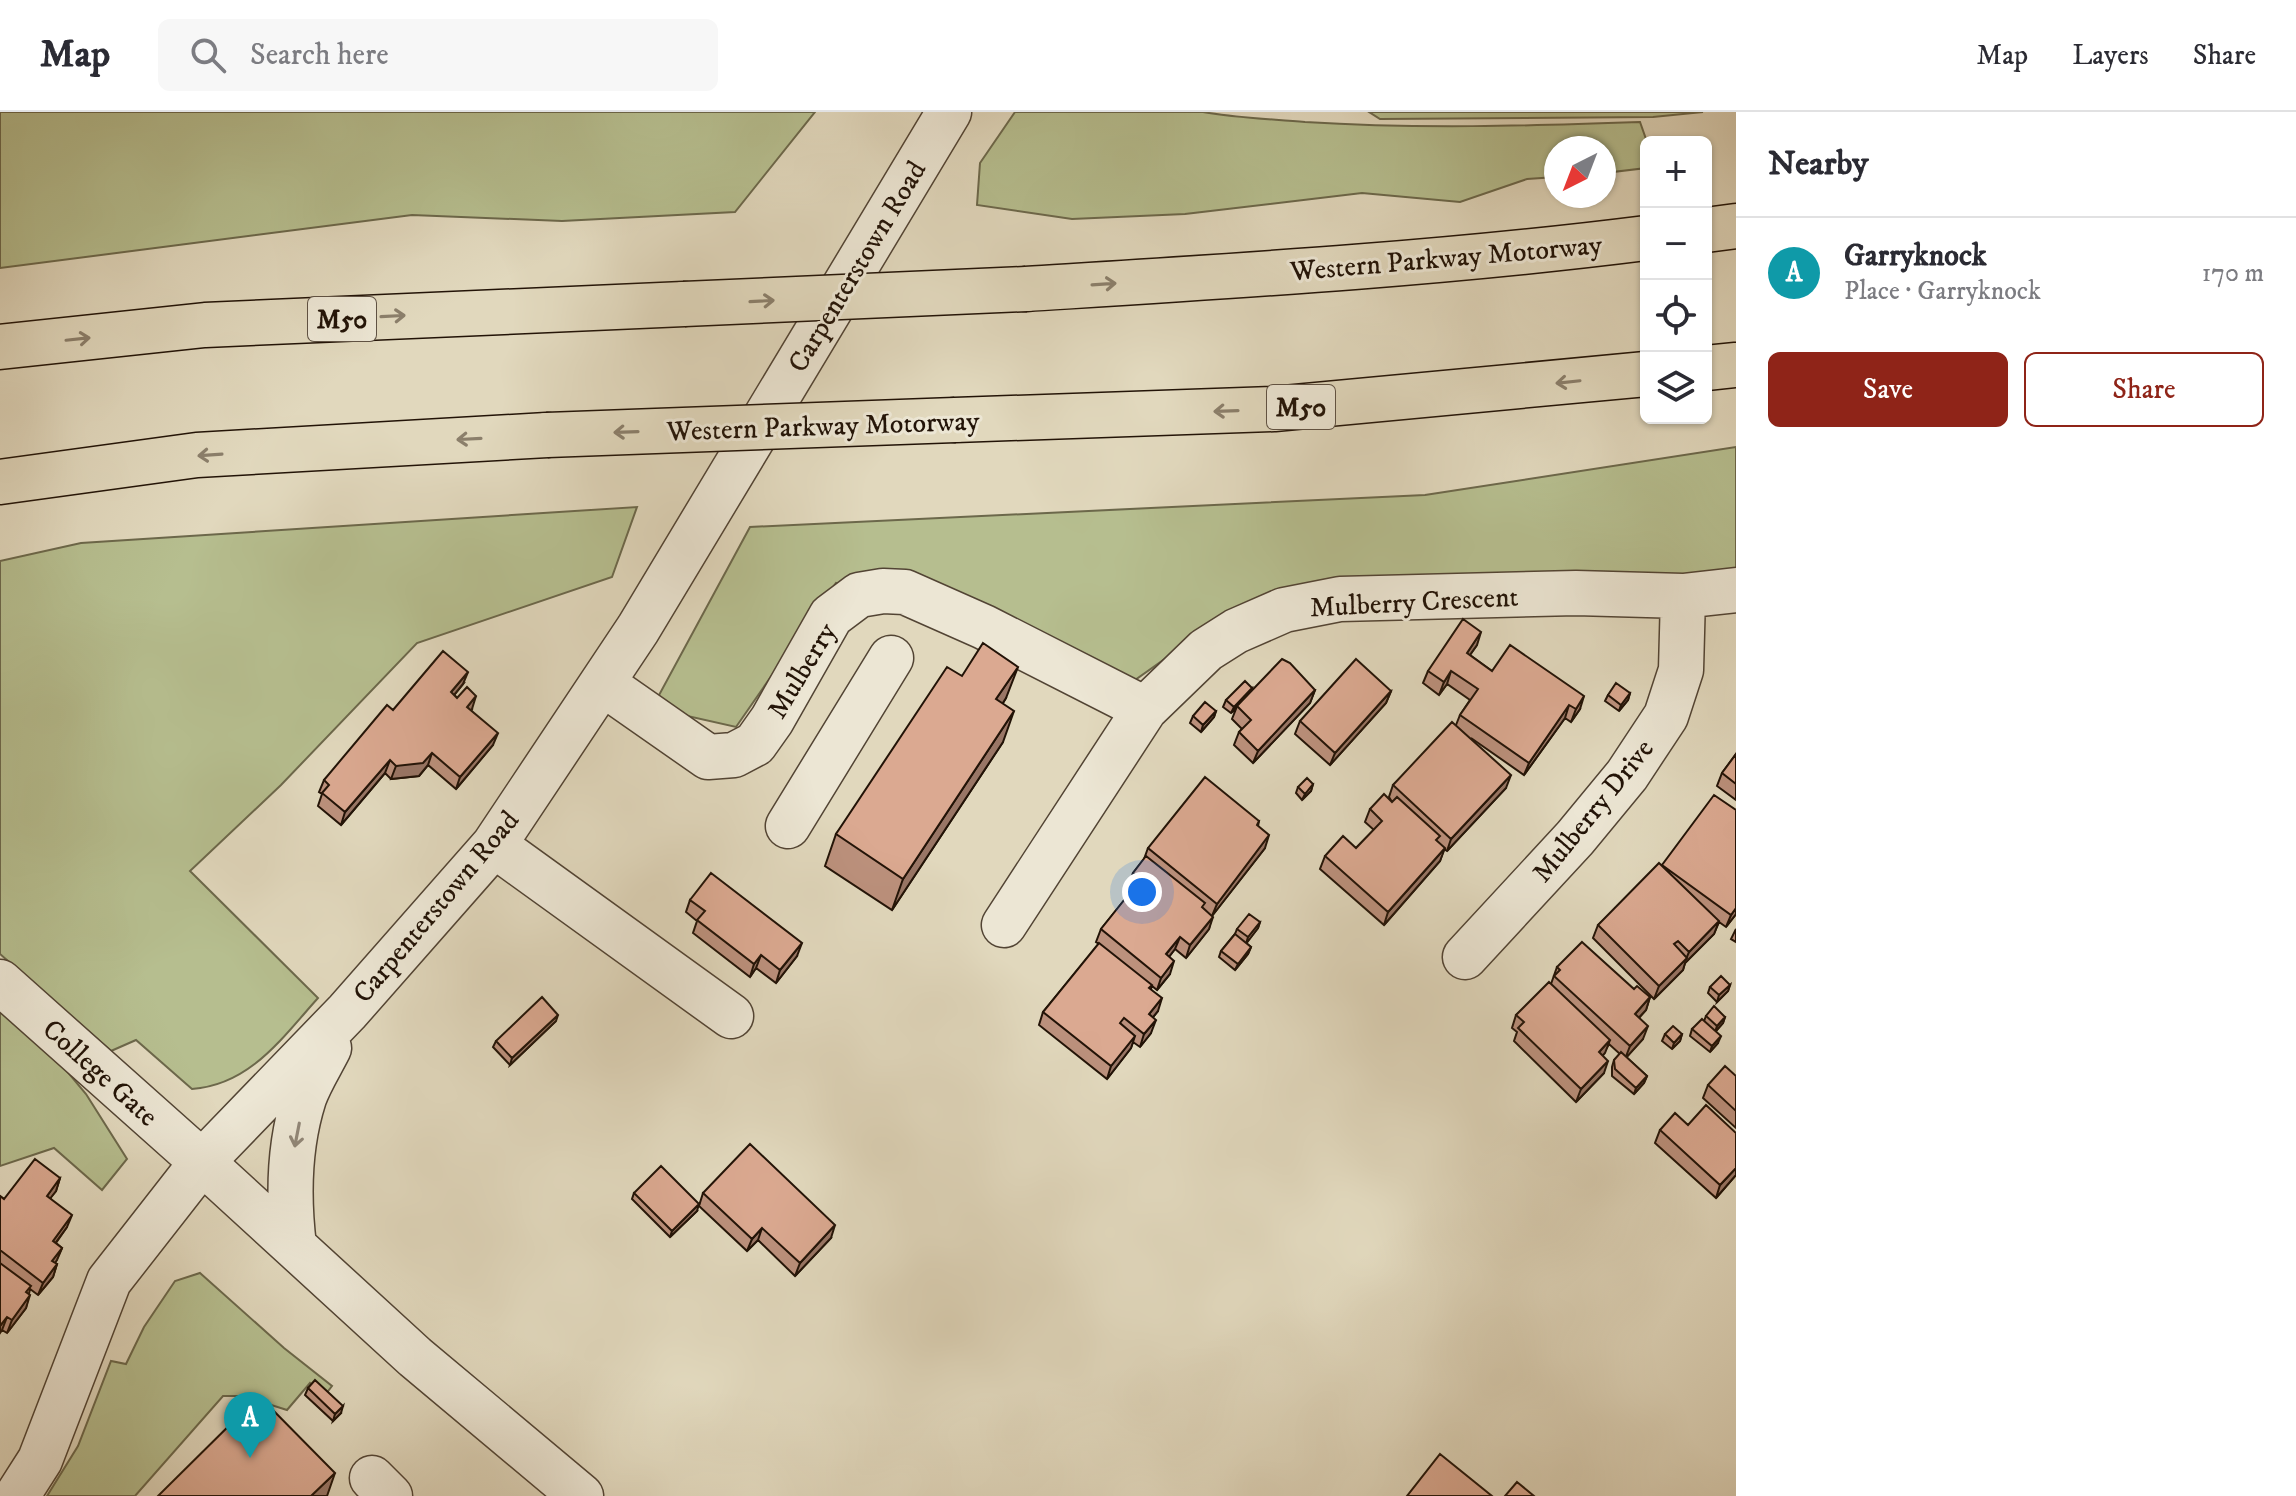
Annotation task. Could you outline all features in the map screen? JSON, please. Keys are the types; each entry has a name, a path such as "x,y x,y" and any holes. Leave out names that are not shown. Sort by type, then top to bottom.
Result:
{"highway":[{"path":"1712,229 1736,226"},
{"name":"Western Parkway Motorway","path":"0,347 205,325 1026,289 1298,272 1536,252 1640,239"},
{"path":"1712,367 1736,365"},
{"name":"Western Parkway Motorway","path":"0,482 197,455 547,435 1274,409 1640,375"}],"street":[{"name":"Carpenterstown Road","path":"17,1496 40,1460 109,1281 202,1162 347,1012 494,845 638,629 949,112"},
{"name":"Mulberry Crescent","path":"1004,925 1145,709 1206,650 1236,631 1284,610 1340,599 1576,593 1683,596 1736,590"},
{"name":"Mulberry","path":"602,683 708,757 734,755 755,744 772,720 831,616 859,595 883,591 905,592 984,627 1145,709"},
{"name":"Mulberry Drive","path":"1465,957 1583,829 1627,775 1666,716 1681,670 1683,596"},
{"path":"788,826 891,658"},
{"path":"772,720 830,757"},
{"path":"494,845 731,1016"},
{"name":"College Gate","path":"0,982 202,1162"},
{"path":"294,1246 289,1202 304,1097 347,1012"},
{"path":"202,1162 569,1493"}],"green space":[{"path":"0,112 815,112 735,212 562,221 412,215 0,268"},
{"path":"1015,112 1203,112 1389,126 1640,122 1645,136 1640,136 1640,169 1616,172 1616,136 1544,136 1544,178 1527,179 1460,202 1362,193 1185,214 1072,219 977,205 980,163"},
{"path":"1369,112 1703,112 1653,117 1380,119"},
{"path":"1736,447 1736,572 1231,612 1135,680 1048,636 836,583 736,727 652,708 750,527 1425,495"},
{"path":"637,507 612,577 417,643 281,785 190,871 318,998 278,1043 248,1069 213,1086 192,1089 136,1040 111,1051 0,954 0,561 81,543"},
{"path":"0,1007 16,1010 86,1094 127,1159 102,1190 54,1148 0,1166"},
{"path":"200,1273 332,1386 325,1395 310,1383 287,1410 243,1396 223,1396 135,1496 47,1496 78,1446 111,1361 126,1364 144,1327 175,1281"}],"building":[{"path":"1463,619 1481,632 1467,653 1492,671 1510,645 1584,696 1576,709 1569,705 1529,763 1460,715 1478,689 1451,671 1444,682 1428,671"},
{"path":"983,643 1018,667 996,699 1014,711 903,879 836,834 947,667 962,676"},
{"path":"443,651 468,672 451,692 457,698 467,687 476,696 467,707 498,733 460,777 432,753 423,763 396,766 390,760 345,812 322,793 329,785 324,780 387,705 393,710"},
{"path":"1282,659 1290,663 1315,690 1258,751 1239,732 1251,720 1237,706"},
{"path":"1356,659 1391,691 1335,753 1300,721"},
{"path":"1245,681 1252,688 1234,707 1226,700"},
{"path":"1616,683 1630,693 1621,705 1608,695"},
{"path":"1205,702 1216,711 1203,725 1193,716"},
{"path":"1452,722 1511,775 1451,839 1393,785"},
{"path":"1736,754 1736,784 1722,773"},
{"path":"1205,777 1259,821 1257,825 1269,835 1217,904 1148,848"},
{"path":"1307,778 1313,784 1305,794 1298,787"},
{"path":"1384,794 1392,802 1397,797 1440,836 1436,840 1445,848 1388,912 1325,856 1343,836 1356,848 1382,821 1370,809"},
{"path":"1714,795 1736,810 1736,908 1731,915 1662,865"},
{"path":"1146,856 1205,903 1202,907 1213,917 1190,945 1180,937 1166,954 1174,961 1161,978 1101,929 1141,879 1133,873"},
{"path":"1659,863 1719,921 1689,952 1678,941 1674,944 1687,958 1659,986 1598,925"},
{"path":"711,873 802,943 780,970 761,955 754,964 697,920 705,911 690,900"},
{"path":"1249,914 1260,922 1248,937 1237,929"},
{"path":"1235,934 1251,947 1238,964 1221,951"},
{"path":"1582,942 1634,989 1637,986 1650,997 1635,1014 1648,1026 1630,1046 1554,976 1560,970 1557,967"},
{"path":"1099,943 1152,985 1149,988 1162,998 1149,1014 1156,1020 1144,1034 1124,1018 1120,1023 1135,1036 1111,1066 1043,1012"},
{"path":"1721,976 1730,985 1719,995 1710,987"},
{"path":"1549,982 1610,1040 1599,1052 1608,1061 1581,1089 1518,1028 1524,1022 1516,1015"},
{"path":"542,997 558,1015 512,1058 496,1041"},
{"path":"1714,1006 1725,1017 1717,1026 1706,1016"},
{"path":"1702,1019 1721,1036 1712,1046 1692,1029"},
{"path":"1673,1026 1682,1034 1674,1043 1665,1034"},
{"path":"1621,1052 1647,1076 1636,1088 1615,1069 1614,1060"},
{"path":"1725,1066 1736,1076 1736,1111 1708,1085"},
{"path":"1706,1105 1736,1133 1736,1168 1720,1185 1660,1130 1675,1113 1688,1125"},
{"path":"750,1144 835,1225 800,1263 762,1228 752,1239 703,1193"},
{"path":"35,1159 60,1178 47,1196 72,1215 53,1241 62,1248 52,1261 57,1264 43,1283 0,1250 0,1196 4,1199"},
{"path":"661,1166 699,1204 672,1231 634,1193"},
{"path":"0,1263 31,1286 26,1292 30,1295 12,1320 7,1317 0,1326"},
{"path":"315,1380 343,1406 335,1414 308,1388"},
{"path":"259,1396 335,1473 311,1496 158,1496"},
{"path":"1440,1454 1492,1496 1407,1496"},
{"path":"1517,1482 1534,1496 1505,1496"}],"place":[{"name":"Garryknock","path":"250,1458"}]}
